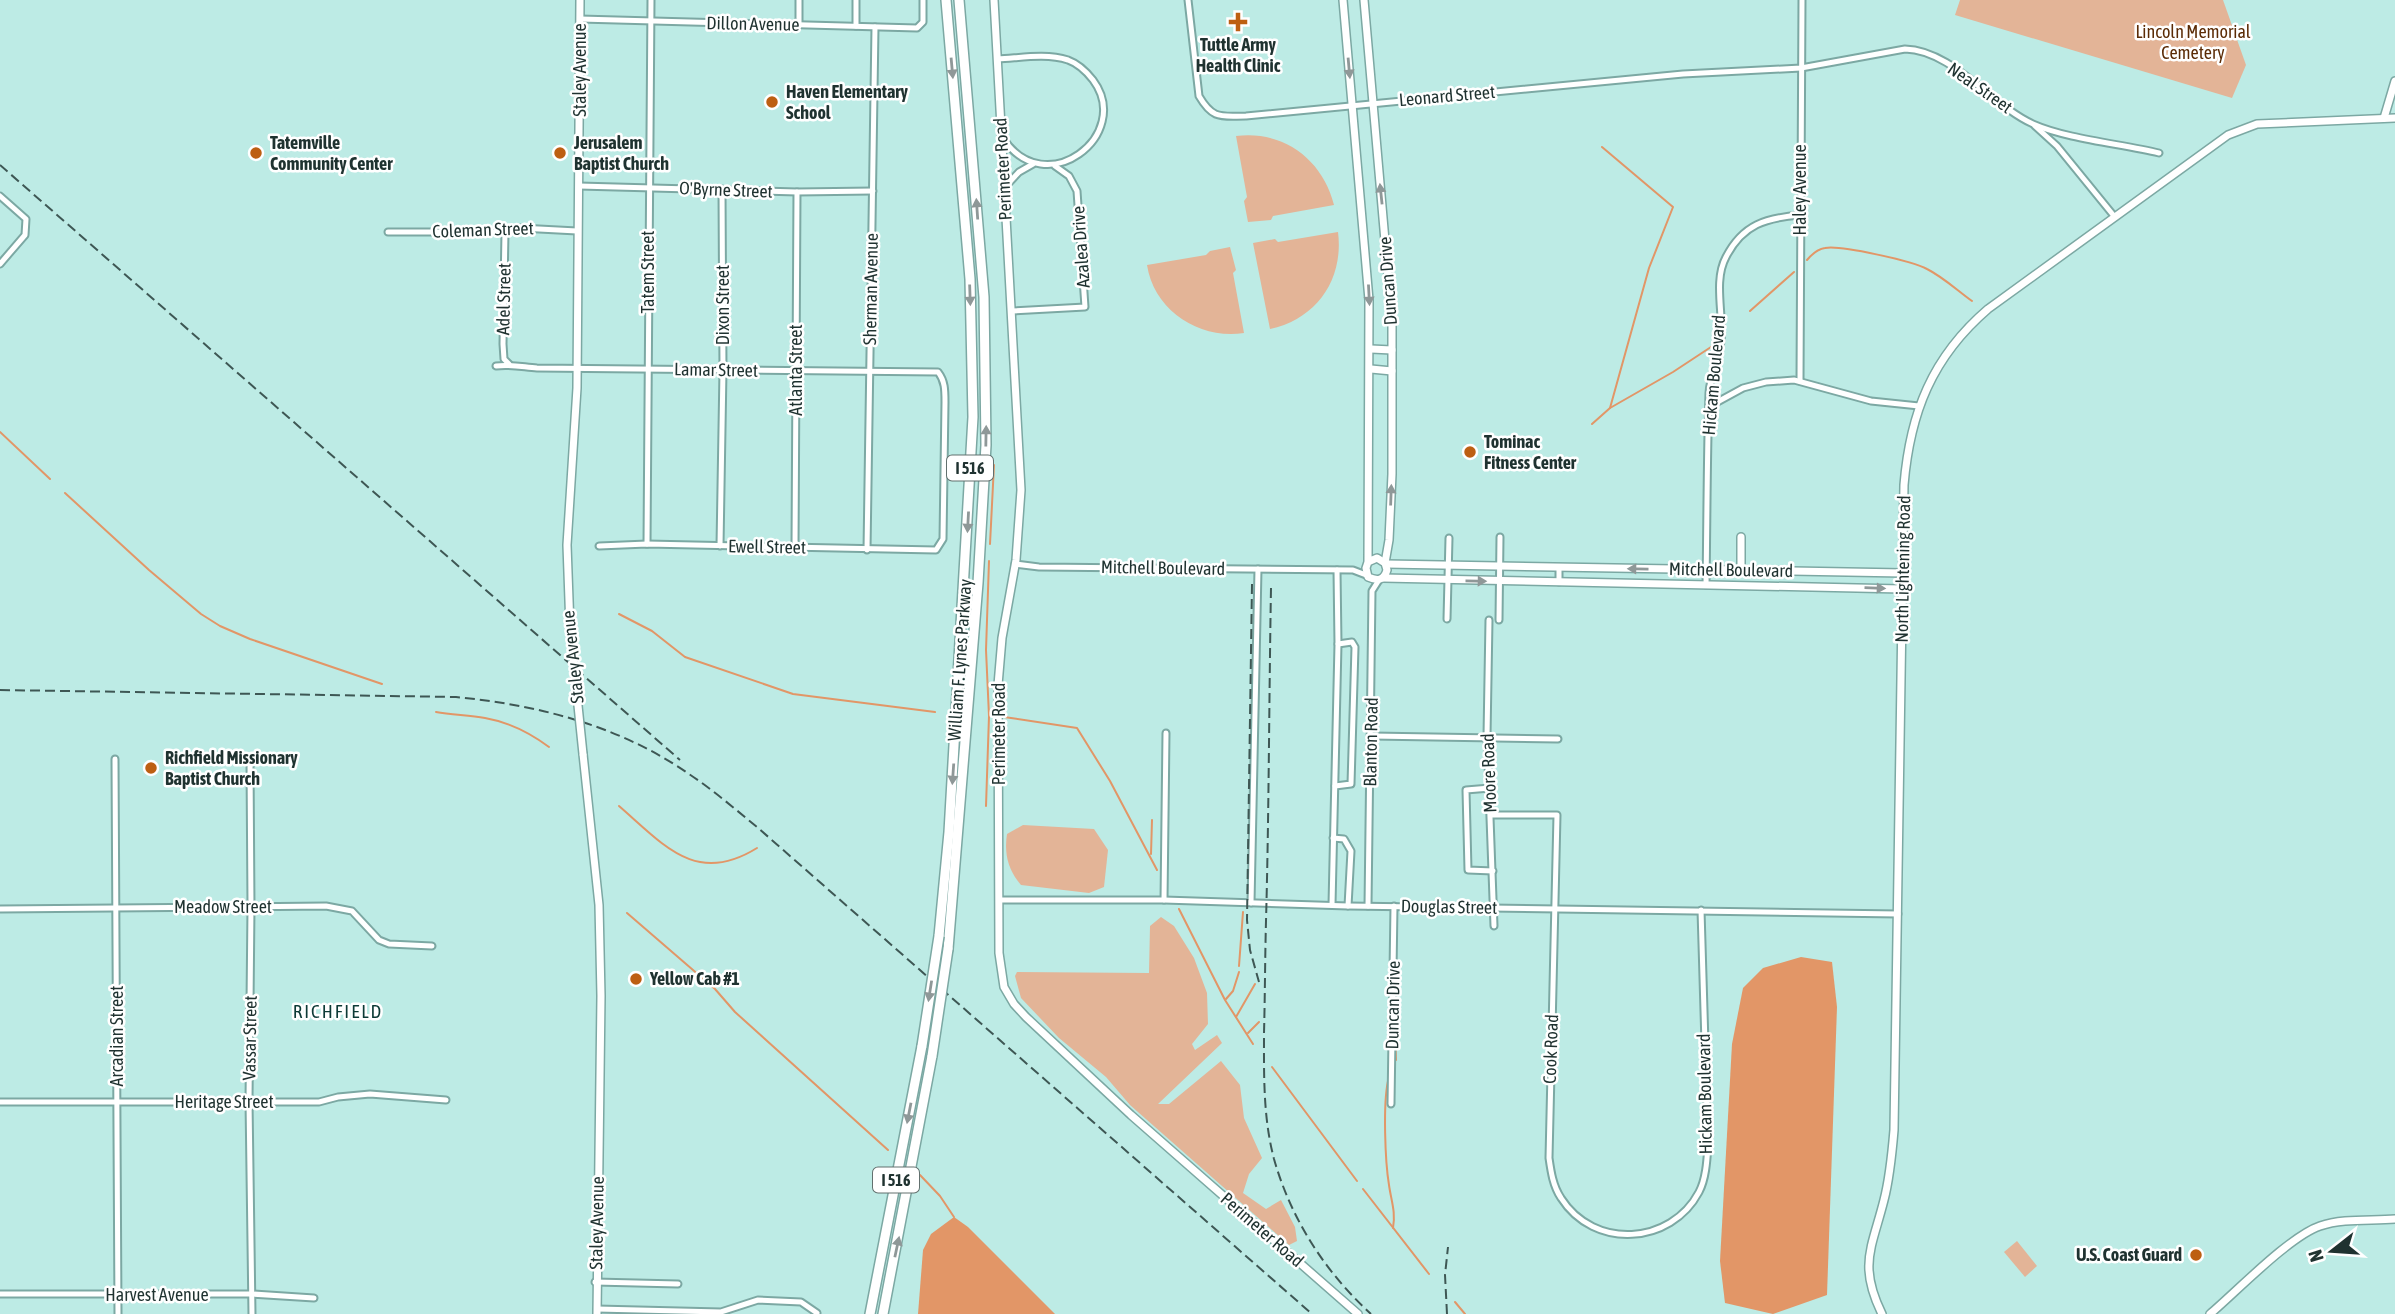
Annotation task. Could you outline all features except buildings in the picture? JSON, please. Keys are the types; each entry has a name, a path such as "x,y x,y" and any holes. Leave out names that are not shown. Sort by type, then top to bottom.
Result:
{"highway":[{"name":"William F. Lynes Parkway","path":"870,1314 922,1046 939,936 954,752 973,417 970,279 946,0"},
{"name":"William F. Lynes Parkway","path":"883,1314 932,1056 948,949 978,583 986,445 984,297 959,0"}],"street":[{"name":"Staley Avenue","path":"580,0 578,368 567,545 570,628 599,905 601,996 595,1282 597,1311"},
{"name":"Tatem Street","path":"646,544 651,0"},
{"path":"799,0 799,25"},
{"path":"856,0 856,26"},
{"name":"Dillon Avenue","path":"580,19 917,28 923,22 923,0"},
{"name":"Perimeter Road","path":"994,0 1021,490 1015,564 1002,638 998,685 1002,979 1014,1004 1131,1115 1358,1314"},
{"name":"Leonard Street","path":"1188,0 1199,96 1207,110 1221,116 1246,116 1683,74 1801,68"},
{"name":"Duncan Drive","path":"1343,0 1364,227 1371,369 1367,562"},
{"name":"Duncan Drive","path":"1364,0 1391,308 1389,545 1386,563"},
{"name":"Haley Avenue","path":"1800,381 1802,0"},
{"name":"Sherman Avenue","path":"867,550 875,27"},
{"name":"Neal Street","path":"1801,68 1880,53 1918,49 1964,75 2032,124 2159,153"},
{"path":"998,59 1042,57 1071,61 1081,67 1096,85 1102,114 1100,129 1087,148 1076,157 1054,165 1033,164 1019,172 1004,188"},
{"path":"2384,118 2395,81"},
{"name":"North Lightening Road","path":"1882,1314 1871,1291 1868,1271 1872,1240 1884,1200 1892,1155 1907,452 1928,382 1974,321 2209,147 2240,129 2257,124 2395,118"},
{"path":"2032,124 2057,146 2114,216"},
{"path":"1002,136 1011,148 1033,164"},
{"name":"Azalea Drive","path":"1012,311 1085,307 1077,191 1069,177 1054,165"},
{"name":"O'Byrne Street","path":"579,186 797,192 873,191"},
{"name":"Dixon Street","path":"720,546 722,189"},
{"name":"Atlanta Street","path":"795,548 797,192"},
{"path":"0,196 26,219 25,235 0,264"},
{"name":"Hickam Boulevard","path":"1706,585 1709,390 1721,339 1721,277 1724,260 1732,246 1750,228 1770,219 1800,215"},
{"name":"Coleman Street","path":"388,232 505,232 520,228 577,231"},
{"name":"Adel Street","path":"505,232 503,344 504,359 509,364"},
{"path":"1370,349 1392,350"},
{"name":"Lamar Street","path":"496,366 509,364 578,368 937,372 944,383 945,402 943,539 936,550"},
{"path":"1371,369 1392,371"},
{"path":"1710,407 1742,388 1766,382 1800,381 1871,401 1919,406"},
{"path":"1499,620 1500,537"},
{"path":"1741,537 1741,570"},
{"path":"1447,619 1449,538"},
{"name":"Ewell Street","path":"599,546 646,544 936,550"},
{"path":"1389,545 1395,560 1400,564"},
{"path":"1372,591 1381,579 1387,570 1386,563 1377,558 1367,562 1367,576 1381,579"},
{"name":"Mitchell Boulevard","path":"1353,570 1367,562"},
{"name":"Mitchell Boulevard","path":"1386,563 1903,573"},
{"name":"Mitchell Boulevard","path":"1015,564 1039,567 1353,570 1367,576"},
{"path":"1559,568 1559,582"},
{"path":"1251,903 1258,569"},
{"path":"1332,905 1339,644 1337,570"},
{"path":"1843,573 1843,587"},
{"name":"Blanton Road","path":"1367,576 1372,591 1368,906"},
{"name":"Mitchell Boulevard","path":"1381,579 1902,589"},
{"name":"Moore Road","path":"1489,620 1487,736 1494,926"},
{"path":"1335,786 1352,784 1354,647 1352,642 1339,644"},
{"path":"1164,900 1166,733"},
{"path":"1372,736 1558,738"},
{"name":"Arcadian Street","path":"115,759 118,1314"},
{"name":"Vassar Street","path":"250,762 249,1101 252,1314"},
{"path":"1490,788 1466,790 1468,870 1493,872"},
{"name":"Cook Road","path":"1491,816 1557,815 1549,1158 1551,1174 1563,1201 1582,1221 1602,1231 1631,1235"},
{"path":"1333,838 1344,839 1351,851 1349,906"},
{"name":"Douglas Street","path":"999,900 1164,900 1349,906 1898,914"},
{"name":"Meadow Street","path":"0,909 326,906 352,911 379,940 389,944 432,946"},
{"name":"Duncan Drive","path":"1391,1104 1394,906"},
{"name":"Hickam Boulevard","path":"1631,1235 1652,1232 1672,1222 1691,1205 1703,1183 1708,1145 1702,910"},
{"name":"Heritage Street","path":"0,1102 319,1102 370,1094 446,1100"},
{"path":"2210,1314 2272,1259 2319,1226 2395,1219"},
{"path":"595,1282 678,1284"},
{"name":"Harvest Avenue","path":"0,1294 252,1294 314,1298"},
{"path":"597,1311 722,1312 758,1300 801,1302 817,1313"}],"green space":[{"name":"Lincoln Memorial Cemetery","path":"1960,0 2223,0 2246,65 2232,98 1955,15"},
{"path":"1236,136 1270,138 1299,151 1321,174 1334,205 1273,216 1271,220 1248,222 1244,201 1247,197"},
{"path":"1338,232 1337,266 1324,294 1301,316 1270,329 1253,243 1275,239 1278,242"},
{"path":"1230,247 1236,270 1233,273 1244,333 1211,332 1182,319 1169,309 1159,296 1147,265 1206,255 1210,251"},
{"path":"1023,825 1094,829 1108,850 1104,887 1089,893 1021,885 1010,868 1006,841 1007,834"},
{"path":"1161,917 1174,926 1194,958 1207,993 1208,1024 1192,1044 1195,1050 1217,1035 1222,1043 1158,1104 1169,1104 1221,1061 1240,1085 1244,1118 1262,1158 1249,1174 1243,1193 1266,1209 1281,1200 1295,1227 1297,1241 1289,1245 1130,1105 1106,1077 1059,1038 1021,998 1015,976 1017,972 1149,973 1150,926"},
{"path":"2017,1241 2037,1266 2025,1277 2004,1252"}],"shaded area":[{"path":"1801,957 1832,962 1837,1007 1827,1295 1773,1314 1725,1303 1720,1261 1732,1044 1743,988 1763,968"},
{"path":"954,1217 968,1227 1055,1314 918,1314 923,1250 931,1234"}],"waterway":[{"path":"1592,424 1610,408 1649,268 1673,207 1602,147"},
{"path":"1807,260 1825,248 1860,251 1892,258 1927,269 1972,301"},
{"path":"1750,311 1794,272"},
{"path":"1610,408 1714,345"},
{"path":"0,432 50,479"},
{"path":"990,544 994,465"},
{"path":"65,493 149,570 201,614 220,626 250,639 382,684"},
{"path":"986,806 989,561"},
{"path":"619,614 652,631 685,657 793,694 935,712"},
{"path":"436,712 502,722 549,747"},
{"path":"1004,717 1077,728 1110,781 1157,870"},
{"path":"619,806 666,846 698,862 716,863 735,859 757,848"},
{"path":"1151,854 1152,820"},
{"path":"1179,909 1225,1000 1253,1044"},
{"path":"1239,966 1243,912"},
{"path":"627,913 715,989 735,1012 888,1150"},
{"path":"1226,999 1233,991 1239,972"},
{"path":"1236,1017 1255,984"},
{"path":"1248,1033 1259,1022"},
{"path":"1395,1032 1396,1060"},
{"path":"1272,1067 1357,1181"},
{"path":"1388,1081 1385,1104 1386,1148 1394,1211 1393,1228"},
{"path":"920,1175 940,1196 954,1217"},
{"path":"1363,1189 1429,1274"},
{"path":"1455,1302 1465,1314"}],"railway":[{"path":"0,165 680,760"},
{"path":"1252,584 1247,920 1250,950 1259,982"},
{"path":"1271,588 1264,1033 1268,1128 1281,1181 1300,1223 1339,1280 1371,1314"},
{"path":"0,690 456,697 548,712 578,720 635,743 663,757 698,780 757,827 1312,1314"},
{"path":"1447,1314 1445,1275 1448,1247"}],"place":[{"name":"Tuttle Army Health Clinic","path":"1238,22"},
{"name":"Haven Elementary School","path":"772,102"},
{"name":"Tatemville Community Center","path":"256,153"},
{"name":"Jerusalem Baptist Church","path":"560,153"},
{"name":"Tominac Fitness Center","path":"1470,452"},
{"name":"Richfield Missionary Baptist Church","path":"151,768"},
{"name":"Yellow Cab #1","path":"636,979"},
{"name":"U.S. Coast Guard","path":"2196,1255"}],"district":[{"name":"RICHFIELD","path":"338,1011"}]}
